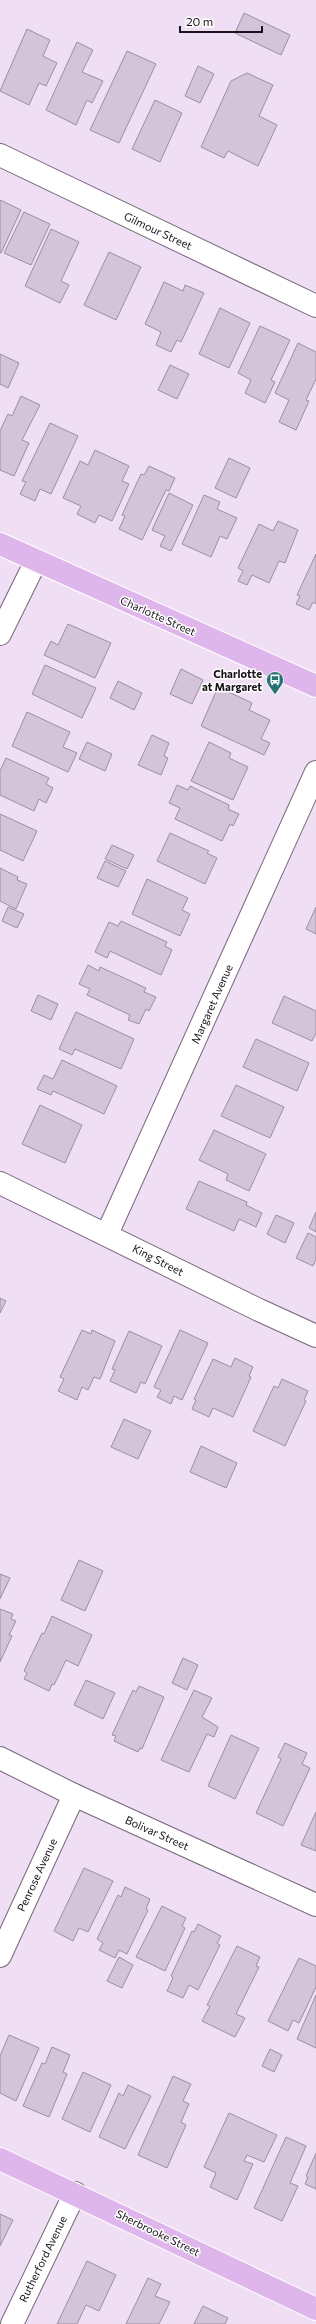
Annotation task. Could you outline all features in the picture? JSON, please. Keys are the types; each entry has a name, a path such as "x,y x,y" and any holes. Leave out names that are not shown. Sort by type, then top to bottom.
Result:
{"main road":[{"name":"Charlotte Street","path":"0,544 316,686"},
{"name":"Sherbrooke Street","path":"0,2159 75,2193 316,2309"}],"street":[{"name":"Gilmour Street","path":"0,155 316,306"},
{"path":"0,634 36,561"},
{"name":"Margaret Avenue","path":"107,1234 316,772"},
{"name":"King Street","path":"0,1183 107,1234 259,1310 316,1336"},
{"name":"Bolivar Street","path":"0,1758 74,1795 316,1905"},
{"name":"Penrose Avenue","path":"0,1956 74,1795"},
{"name":"Rutherford Avenue","path":"12,2324 75,2193"}],"building":[{"path":"244,13 290,35 281,55 235,33"},
{"path":"27,29 50,40 43,56 57,63 46,86 39,83 29,105 0,91"},
{"path":"77,42 93,50 82,72 103,81 92,103 87,100 76,125 46,110"},
{"path":"127,51 156,64 119,143 90,130"},
{"path":"198,66 214,74 200,103 185,96"},
{"path":"247,73 273,85 259,116 277,125 258,166 228,151 224,158 201,147 231,81"},
{"path":"155,100 182,113 160,162 132,149"},
{"path":"0,200 21,210 1,253 0,253"},
{"path":"24,212 50,224 31,265 4,253"},
{"path":"51,229 79,242 61,281 69,285 60,303 25,286"},
{"path":"109,252 141,267 116,320 84,305"},
{"path":"164,282 183,291 185,285 204,293 181,342 177,340 171,352 156,345 161,332 145,324"},
{"path":"220,308 250,323 229,368 199,354"},
{"path":"260,326 290,340 271,380 275,382 265,403 245,393 251,380 238,373"},
{"path":"298,343 316,352 316,379 306,400 309,401 296,430 279,422 289,400 275,393"},
{"path":"0,354 19,363 8,388 0,384"},
{"path":"170,365 189,374 177,399 158,390"},
{"path":"21,396 40,405 22,440 29,443 14,476 0,470 0,431 8,414 12,416"},
{"path":"50,423 78,436 51,494 40,489 35,501 20,494 26,482 22,481"},
{"path":"95,450 129,466 122,481 129,484 112,521 99,515 95,523 77,514 81,506 63,498 80,461 88,465"},
{"path":"229,458 250,468 236,498 215,488"},
{"path":"149,466 175,478 169,491 166,490 142,540 119,529 125,516 122,515 141,474 144,475"},
{"path":"169,493 193,505 171,551 160,546 165,536 152,530"},
{"path":"204,495 220,502 217,509 237,518 227,539 220,536 211,557 182,544"},
{"path":"278,521 298,530 285,563 279,561 269,583 252,575 247,585 238,581 243,571 238,568 259,524 273,531"},
{"path":"316,554 316,604 313,602 309,610 296,604 300,596 297,595"},
{"path":"68,624 111,643 95,678 44,655 51,641 58,645"},
{"path":"45,665 96,688 82,718 32,694"},
{"path":"181,669 203,680 192,704 170,694"},
{"path":"118,681 142,693 134,710 110,698"},
{"path":"218,687 252,703 249,710 270,720 261,739 270,743 264,755 201,726"},
{"path":"27,712 70,732 63,747 77,753 68,772 12,746"},
{"path":"152,735 169,743 164,756 168,758 161,775 138,765"},
{"path":"87,742 112,754 105,771 79,759"},
{"path":"209,742 231,753 229,758 248,767 233,800 191,781"},
{"path":"6,758 49,778 46,784 53,788 46,803 39,799 34,811 0,795 0,771"},
{"path":"177,785 188,790 190,786 229,805 228,809 239,814 233,826 230,824 222,841 175,819 180,808 169,803"},
{"path":"0,814 37,831 23,861 0,850"},
{"path":"170,833 209,851 207,853 217,858 205,884 157,861"},
{"path":"112,845 134,855 127,869 105,859"},
{"path":"105,861 126,871 118,887 97,878"},
{"path":"0,868 18,877 17,880 27,884 16,909 0,901"},
{"path":"147,879 188,898 182,910 190,914 180,936 132,914"},
{"path":"8,907 24,914 17,928 2,921"},
{"path":"316,907 316,934 306,929"},
{"path":"121,921 167,942 165,946 172,950 161,975 110,951 107,958 95,952 109,922 118,926"},
{"path":"88,965 99,971 100,967 146,988 144,992 156,997 149,1011 146,1009 139,1024 128,1020 130,1015 87,995 90,989 79,984"},
{"path":"38,995 58,1004 51,1020 31,1011"},
{"path":"284,996 316,1011 316,1033 312,1041 272,1023"},
{"path":"76,1012 134,1039 121,1069 75,1049 72,1055 59,1049"},
{"path":"256,1039 309,1063 297,1091 243,1067"},
{"path":"62,1060 117,1086 104,1114 53,1091 51,1095 37,1089 44,1075 53,1079"},
{"path":"236,1085 284,1107 270,1138 221,1116"},
{"path":"40,1105 82,1125 65,1163 22,1144"},
{"path":"214,1130 266,1154 249,1191 226,1180 228,1174 199,1160"},
{"path":"199,1181 247,1202 246,1205 262,1213 256,1227 239,1219 234,1231 186,1209"},
{"path":"316,1212 316,1232 309,1228"},
{"path":"276,1215 294,1223 285,1243 267,1234"},
{"path":"308,1233 316,1237 316,1259 313,1266 296,1258"},
{"path":"0,1298 6,1301 0,1313"},
{"path":"82,1330 91,1334 92,1330 115,1341 100,1379 94,1377 88,1390 82,1387 77,1400 58,1391 64,1379 60,1377"},
{"path":"180,1330 208,1343 182,1400 174,1396 171,1404 157,1397 161,1390 154,1387"},
{"path":"129,1331 162,1346 145,1384 141,1382 136,1393 110,1381 115,1370 112,1369"},
{"path":"235,1358 253,1367 249,1376 251,1377 233,1417 213,1408 209,1417 192,1409 196,1400 194,1399 213,1359 231,1367"},
{"path":"282,1379 308,1391 304,1400 306,1401 285,1446 253,1431 274,1386 278,1388"},
{"path":"124,1419 151,1431 138,1459 111,1447"},
{"path":"201,1446 237,1463 226,1488 190,1472"},
{"path":"79,1560 103,1571 85,1611 61,1600"},
{"path":"0,1574 10,1578 0,1599"},
{"path":"0,1609 13,1614 11,1619 16,1621 9,1635 12,1636 0,1662"},
{"path":"52,1616 92,1635 78,1666 66,1660 54,1685 52,1684 49,1691 24,1679 27,1673 24,1671"},
{"path":"183,1658 198,1665 187,1690 172,1683"},
{"path":"86,1680 115,1693 103,1719 74,1705"},
{"path":"139,1686 164,1697 142,1749 140,1748 138,1752 114,1741 116,1736 112,1735 133,1690 136,1692"},
{"path":"194,1690 212,1698 202,1717 218,1727 214,1737 207,1734 189,1772 161,1760"},
{"path":"231,1735 259,1748 235,1799 208,1786"},
{"path":"285,1743 307,1753 302,1764 310,1768 283,1826 256,1813 281,1759 278,1757"},
{"path":"316,1812 316,1851 301,1845"},
{"path":"84,1868 113,1881 88,1932 79,1928 73,1941 54,1931"},
{"path":"125,1887 150,1899 146,1909 148,1910 127,1954 119,1950 115,1958 99,1950 103,1943 97,1939 118,1895 121,1897"},
{"path":"162,1906 186,1918 182,1926 185,1928 165,1971 136,1957"},
{"path":"198,1924 221,1936 217,1943 220,1945 198,1990 189,1985 183,1998 167,1991 173,1978 171,1976 192,1931 194,1932"},
{"path":"237,1946 260,1957 256,1966 259,1967 236,2014 245,2018 235,2037 202,2021 210,2006 207,2005"},
{"path":"119,1957 133,1965 122,1988 107,1981"},
{"path":"299,1958 316,1966 316,1987 299,2023 293,2020 288,2031 268,2021"},
{"path":"316,1995 316,2048 297,2039"},
{"path":"9,2035 39,2048 16,2101 0,2093 0,2056"},
{"path":"52,2047 70,2055 63,2072 67,2074 49,2117 23,2106 42,2063 45,2064"},
{"path":"270,2049 282,2055 274,2072 262,2066"},
{"path":"83,2072 111,2085 90,2132 62,2119"},
{"path":"173,2076 191,2084 183,2101 189,2104 181,2122 186,2125 167,2168 138,2155"},
{"path":"128,2085 151,2096 125,2149 99,2137 119,2093 123,2096"},
{"path":"229,2113 277,2135 264,2162 247,2155 244,2161 253,2164 237,2200 210,2187 216,2173 204,2167"},
{"path":"286,2137 306,2146 290,2183 298,2186 282,2221 254,2208"},
{"path":"316,2153 316,2189 305,2184 308,2177 306,2176"},
{"path":"0,2214 13,2220 0,2246"},
{"path":"87,2261 116,2275 99,2311 86,2305 77,2324 57,2324"},
{"path":"148,2278 161,2284 155,2296 170,2302 159,2324 126,2324"},
{"path":"203,2306 228,2318 225,2324 194,2324"}],"place":[{"name":"Charlotte at Margaret","path":"275,695"}]}
